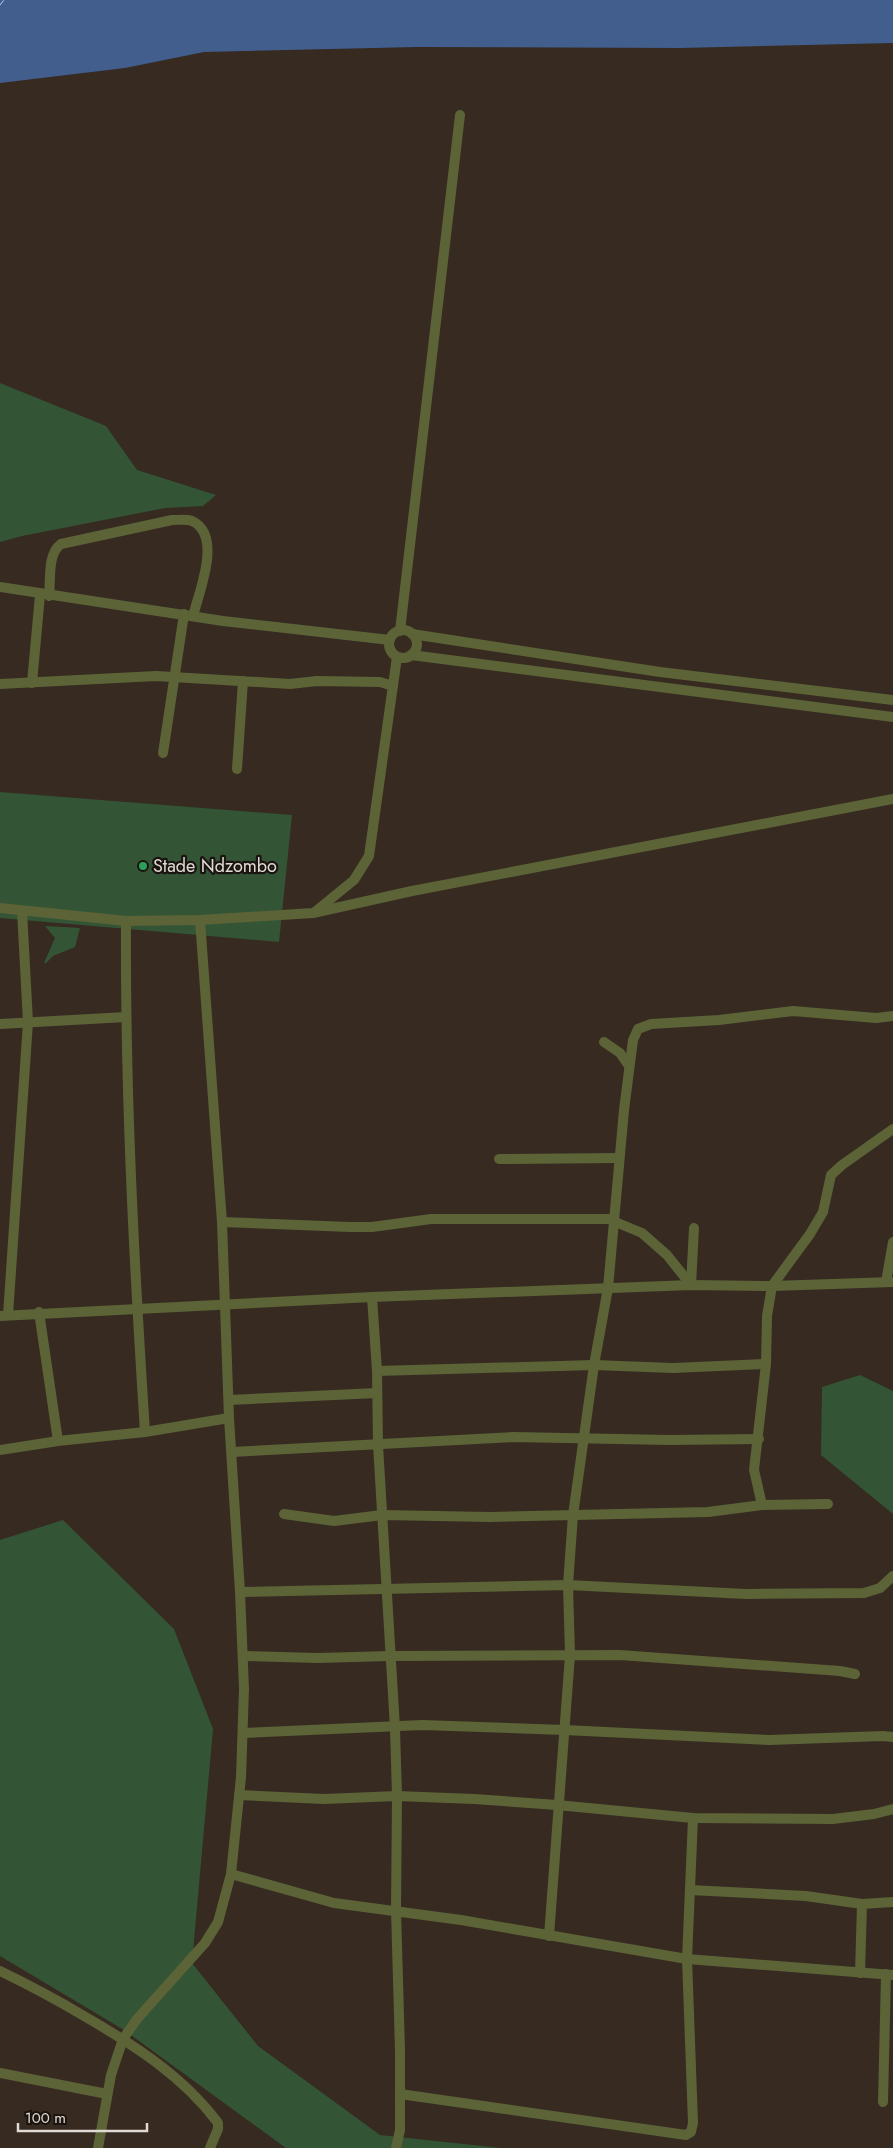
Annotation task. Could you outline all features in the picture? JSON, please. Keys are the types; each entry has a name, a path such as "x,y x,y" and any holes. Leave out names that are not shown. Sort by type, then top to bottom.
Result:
{"street":[{"path":"400,631 460,115"},
{"path":"32,683 45,595 55,549 61,544 172,520 193,521 204,533 209,546 207,562 189,615 163,753"},
{"path":"0,587 189,615 390,640"},
{"path":"893,700 660,672 400,631 392,636 389,647 397,657 404,658 411,655 893,717"},
{"path":"411,655 417,644 412,634"},
{"path":"313,913 354,880 369,856 397,657"},
{"path":"0,684 156,676 290,684 317,681 380,682 393,686"},
{"path":"237,769 243,681"},
{"path":"0,908 126,921 200,920 313,913 412,891 893,800"},
{"path":"22,911 28,1022 4,1315 372,1297 608,1288 692,1285 772,1286 889,1282 893,1242"},
{"path":"98,2148 111,2075 123,2039 137,2019 180,1972 212,1933 220,1916 230,1874 239,1795 243,1733 240,1592 229,1418 222,1222 200,920"},
{"path":"126,921 126,1017 137,1308 145,1432"},
{"path":"549,1936 570,1655 568,1585 573,1515 594,1365 608,1288 619,1158 629,1066 635,1034 638,1029 651,1024 719,1020 793,1011 876,1018 893,1016"},
{"path":"0,1024 126,1017"},
{"path":"604,1042 620,1053 629,1066"},
{"path":"762,1505 754,1470 766,1364 767,1316 772,1286 816,1225 823,1212 831,1175 893,1129"},
{"path":"499,1159 619,1158"},
{"path":"222,1222 350,1228 431,1219 614,1220 642,1234 667,1255 692,1285"},
{"path":"692,1285 694,1228"},
{"path":"372,1297 396,1796 396,1910 400,2051 400,2130 396,2148"},
{"path":"39,1312 58,1441"},
{"path":"377,1371 594,1365 673,1368 766,1364"},
{"path":"229,1400 377,1393"},
{"path":"0,1450 58,1441 145,1432 229,1418"},
{"path":"232,1452 513,1437 670,1440 759,1439"},
{"path":"284,1514 334,1521 382,1515 490,1517 708,1512 762,1505 828,1504"},
{"path":"240,1592 568,1585 746,1594 864,1593 880,1588 893,1576"},
{"path":"242,1656 318,1658 620,1655 840,1671 855,1674"},
{"path":"243,1733 443,1725 769,1740 893,1737"},
{"path":"239,1795 324,1799 396,1796 558,1805 693,1818 833,1819 874,1814 893,1809"},
{"path":"400,2094 689,2134 692,2132 687,1959 693,1818"},
{"path":"230,1874 324,1901 396,1910 687,1959 889,1974 883,2102"},
{"path":"690,1890 806,1896 862,1904 893,1902"},
{"path":"860,1973 862,1904"},
{"path":"0,1971 36,1987 123,2039 173,2075 218,2123 218,2129 210,2148"},
{"path":"0,2073 107,2094"}],"green space":[{"path":"0,383 106,426 137,470 216,495 203,506 165,508 0,542"},
{"name":"Stade Ndzombo","path":"0,792 292,815 279,942 0,918"},
{"path":"45,926 80,928 75,947 53,956 44,963 55,938"},
{"path":"860,1375 893,1391 893,1514 821,1455 822,1387"},
{"path":"63,1520 174,1629 213,1729 192,1963 258,2046 380,2135 501,2148 286,2148 124,2030 0,1956 0,1540"}],"water":[{"path":"0,0 893,0 893,43 680,48 417,47 204,52 125,68 0,83"}],"ferry route":[{"path":"0,5 4,0"}],"place":[{"name":"Stade Ndzombo","path":"143,866"}]}
